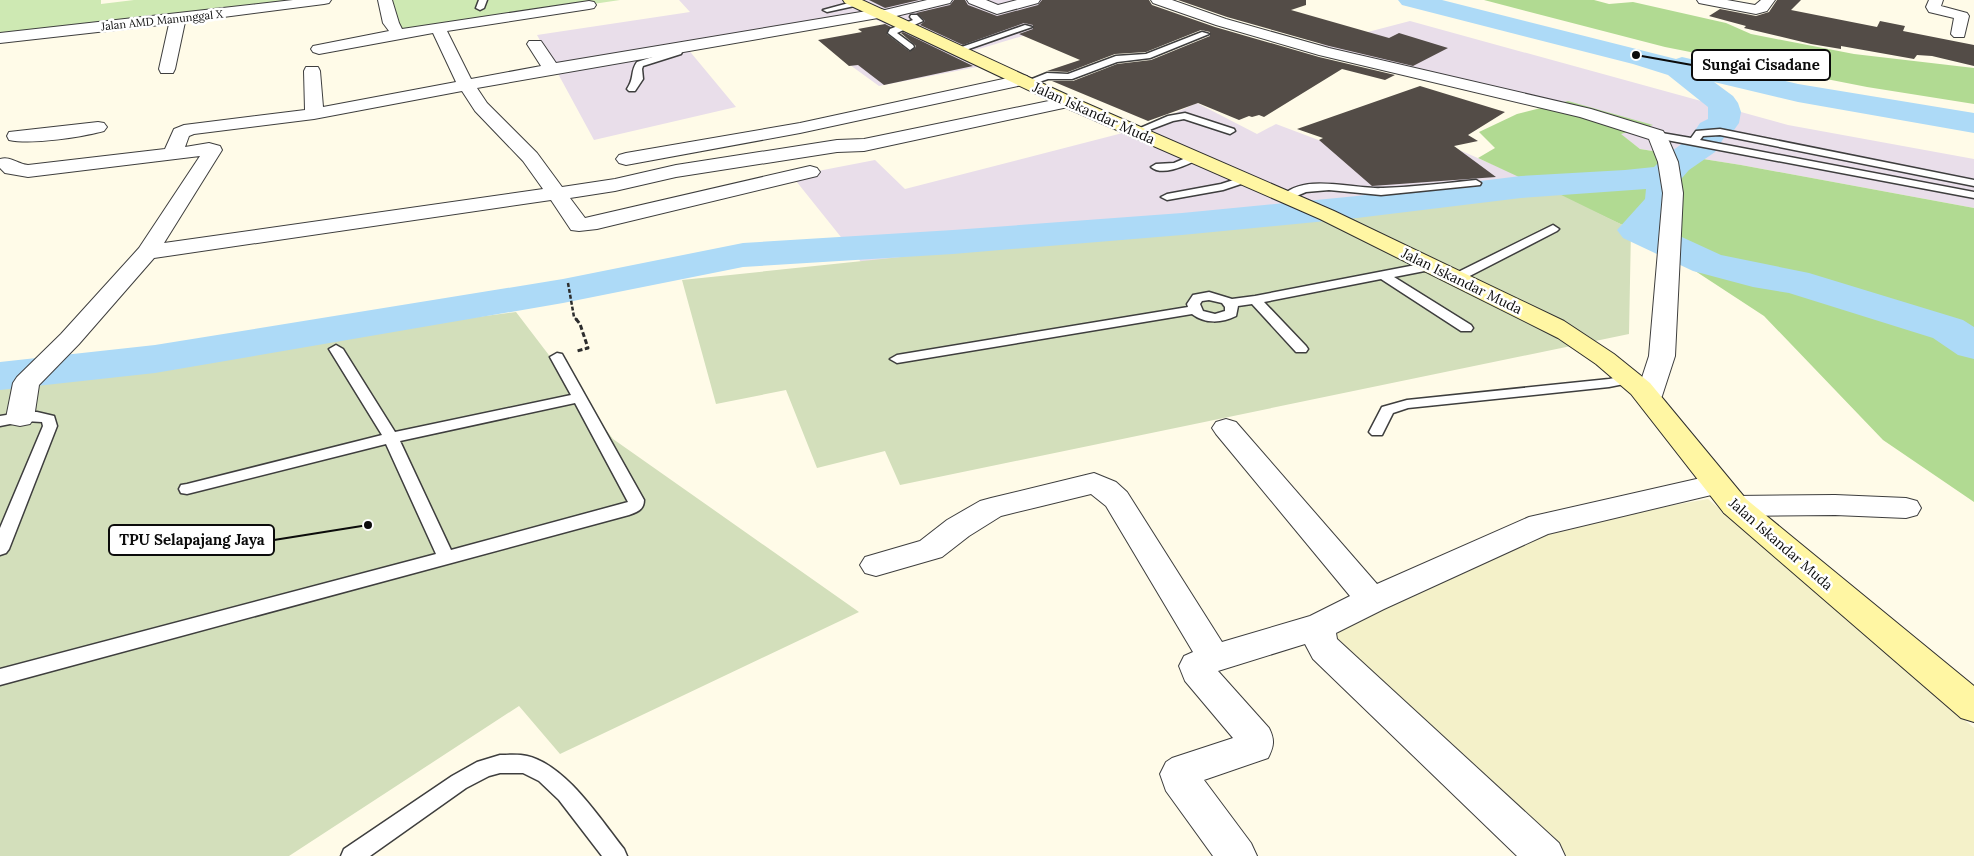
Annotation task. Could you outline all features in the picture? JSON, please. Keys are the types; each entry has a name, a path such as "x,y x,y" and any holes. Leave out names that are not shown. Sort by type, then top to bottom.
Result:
{"street":[{"name":"Jalan AMD Manunggal X","path":"0,38 178,19 324,0"},
{"path":"384,0 395,29"},
{"path":"172,154 181,133 185,131 314,114 551,69 881,14 945,0"},
{"path":"974,0 997,10 1033,0"},
{"path":"1158,0 1221,22 1325,52 1586,113 1656,135 1660,140 1668,162 1673,194 1662,356 1639,388"},
{"path":"1704,0 1756,10 1762,8 1768,0"},
{"path":"1936,0 1934,9 1962,16 1959,34"},
{"name":"Jalan Iskandar Muda","path":"853,1 881,14 910,21 957,50 1024,82 1327,215 1555,326 1591,348 1639,388 1724,495 1974,708"},
{"path":"325,34 438,28 589,6"},
{"path":"168,69 178,19"},
{"path":"438,28 466,85 481,107 530,157 579,224 597,222 705,198 810,172"},
{"path":"319,50 395,29"},
{"path":"535,44 551,69"},
{"path":"312,70 314,114"},
{"path":"626,159 800,128 1024,82"},
{"path":"147,252 615,185 676,171 837,146 864,144 1068,102"},
{"path":"10,419 26,383 57,352 147,252 213,150 28,170 12,169 3,166 8,136 33,136 98,127"},
{"path":"662,152 676,171 705,198"},
{"path":"1226,428 1372,600"},
{"path":"876,564 932,549 958,528 991,508 1094,483 1106,489 1117,499 1214,658"},
{"path":"1237,856 1180,779 1179,774 1185,770 1255,747 1256,740 1253,734 1197,671 1196,666 1214,658 1320,626 1372,600 1540,525 1724,495 1835,505 1906,508"},
{"path":"1320,626 1318,637 1325,649 1540,854"}],"lane":[{"path":"828,10 853,1"},
{"path":"910,21 892,33 910,47"},
{"path":"957,50 1028,27"},
{"path":"1024,82 1047,76 1069,77 1116,59 1147,56 1205,34"},
{"path":"632,90 638,79 637,69 640,64 678,52 677,48"},
{"path":"1136,132 1171,118 1185,116 1230,131"},
{"path":"1694,141 1700,133 1720,132 1974,183"},
{"path":"1656,135 1974,195"},
{"path":"1156,167 1176,166 1195,157"},
{"path":"1167,197 1223,187 1246,179"},
{"path":"1294,200 1304,189 1330,187 1381,192 1476,184"},
{"path":"1456,278 1553,229"},
{"path":"1195,310 1193,304 1203,297 1215,297 1230,303 1255,300 1431,266"},
{"path":"1383,275 1466,328"},
{"path":"1255,300 1301,349"},
{"path":"897,359 1195,310 1210,317 1222,317 1233,310 1230,303"},
{"path":"336,349 391,438 446,558"},
{"path":"0,677 620,512 636,505 636,500 557,356"},
{"path":"1377,432 1387,410 1407,404 1609,383 1639,388"},
{"path":"187,489 391,438 580,398"},
{"path":"0,549 3,532 50,426 49,419 40,416 10,419"},
{"path":"352,856 459,782 484,768 500,764 526,764 546,775 566,793 616,856"}],"path":[{"path":"568,283 574,318 580,324 588,348"}],"shaded area":[{"path":"679,0 1070,0 1103,12 969,52 998,63 879,86 850,65 933,49 871,17 687,48 736,107 594,140 537,35 690,12"},
{"path":"1410,21 1788,125 1974,159 1974,208 1741,165 1640,149 1620,134 1652,125 1545,106 1318,45"},
{"path":"1197,103 1257,134 1276,124 1337,147 1402,125 1549,189 861,262 792,176 875,160 905,189 1142,128"},
{"path":"1708,499 1974,728 1974,856 1554,856 1314,631 1527,531"}],"green space":[{"path":"0,0 101,0 101,4 134,0 334,0 0,41"},
{"path":"385,0 620,0 519,15 516,11 399,33"},
{"path":"1484,0 1594,0 1609,4 1633,2 1726,23 1751,34 1854,54 1974,68 1974,104 1867,87 1665,47"},
{"path":"1568,101 1653,125 1621,134 1640,149 1741,165 1974,208 1974,502 1883,440 1764,316 1631,229 1478,158 1495,148 1479,132 1517,114"},
{"path":"1549,189 1631,229 1629,334 900,485 885,451 817,468 786,390 716,404 682,280"},
{"path":"516,312 613,439 859,612 560,754 519,706 289,856 0,856 0,377 124,363"}],"building":[{"path":"869,0 919,0 885,8"},
{"path":"954,0 965,0 968,5 997,16 1038,5 1042,0 1149,0 1152,5 1215,27 1319,57 1395,75 1385,80 1342,69 1264,117 1259,115 1249,116 1239,120 1198,103 1148,121 1052,81 1073,81 1117,64 1151,60 1210,36 1210,32 1201,30 1146,52 1115,54 1068,72 1047,71 1080,60 1019,34 1033,29 1033,25 1024,23 963,45 920,25 925,21 916,13 950,5"},
{"path":"1178,0 1306,0 1306,5 1291,10 1389,38 1399,33 1448,48 1413,66 1329,46 1227,17"},
{"path":"1777,0 1801,0 1791,10 1877,27 1880,21 1905,26 1903,31 1974,45 1974,66 1932,56 1917,55 1914,59 1841,46 1841,49 1811,44 1744,28 1746,26 1709,16 1720,9 1756,16 1769,12"},
{"path":"885,24 891,27 887,34 909,51 916,46 901,33 903,32 973,66 884,85 858,65 849,66 818,40 862,32 858,29"},
{"path":"1420,86 1505,112 1468,135 1478,141 1454,146 1496,177 1372,186 1319,140 1323,138 1297,129"}],"waterway":[{"path":"1411,0 1643,58 1678,69 1722,103 1725,112 1723,123 1712,130 1703,145 1677,163 1665,176"},
{"path":"1682,66 1798,93 1974,123"},
{"path":"0,376 155,359 563,291 743,255 953,242 1182,224 1357,207 1521,187 1625,181 1665,176"},
{"path":"1665,176 1663,202 1636,230 1707,263 1753,275 1795,282 1948,329 1974,346"}],"place":[{"name":"Sungai Cisadane","path":"1636,55"},
{"name":"TPU Selapajang Jaya","path":"368,525"}]}
